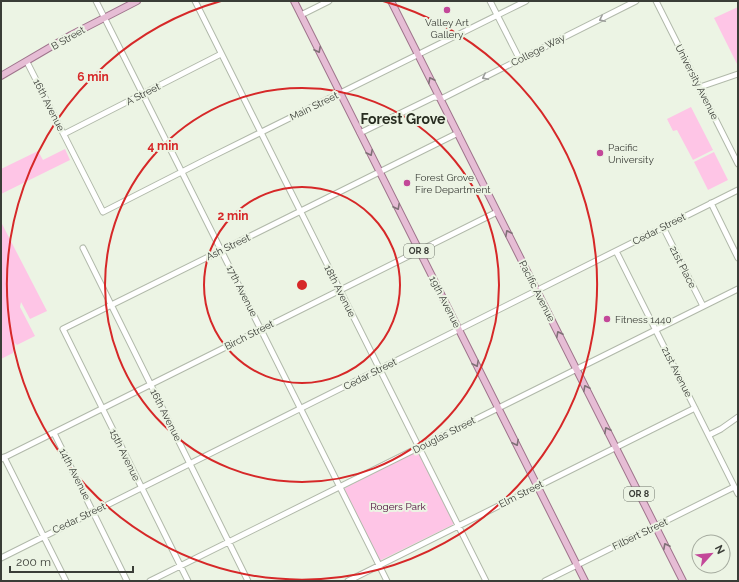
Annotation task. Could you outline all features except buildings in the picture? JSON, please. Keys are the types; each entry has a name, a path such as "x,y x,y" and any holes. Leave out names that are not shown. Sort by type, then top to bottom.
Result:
{"main road":[{"name":"B Street","path":"1,76 104,17 137,1"},
{"name":"19th Avenue","path":"294,1 585,581"},
{"name":"Pacific Avenue","path":"391,1 683,581"}],"street":[{"name":"17th Avenue","path":"96,1 387,581"},
{"name":"18th Avenue","path":"195,1 486,581"},
{"path":"301,15 328,1"},
{"path":"490,1 520,60"},
{"name":"Main Street","path":"103,212 526,1"},
{"name":"College Way","path":"360,133 434,97 443,98 636,1"},
{"name":"University Avenue","path":"656,1 738,164"},
{"name":"A Street","path":"64,134 222,54"},
{"name":"16th Avenue","path":"27,62 103,212"},
{"path":"700,87 738,74"},
{"name":"Ash Street","path":"63,329 458,133"},
{"name":"Cedar Street","path":"1,558 738,190"},
{"path":"711,203 738,258"},
{"name":"Birch Street","path":"2,458 497,212"},
{"name":"21st Place","path":"663,227 703,306"},
{"name":"16th Avenue","path":"84,248 248,581"},
{"name":"21st Avenue","path":"616,251 738,494"},
{"name":"Douglas Street","path":"150,581 738,288"},
{"name":"15th Avenue","path":"63,329 188,581"},
{"name":"Elm Street","path":"348,581 695,408"},
{"path":"708,435 721,429 738,417"},
{"name":"14th Avenue","path":"54,433 127,581"},
{"path":"2,458 44,536 66,581"},
{"name":"Filbert Street","path":"545,581 734,486"}],"green space":[{"path":"738,7 738,66 714,18"},
{"path":"691,107 713,150 693,160 677,130 673,131 667,119"},
{"path":"65,149 70,160 1,194 1,169 38,151 43,160"},
{"path":"714,152 728,180 708,190 694,162"},
{"path":"1,222 47,311 30,319 21,302 20,307 35,336 17,345 15,343 13,353 1,359"},
{"name":"Rogers Park","path":"418,451 454,524 379,561 343,489"}],"place":[{"name":"Valley Art Gallery","path":"447,10"},
{"name":"Pacific University","path":"600,153"},
{"name":"Forest Grove Fire Department","path":"407,183"},
{"name":"Fitness 1440","path":"607,319"}],"district":[{"name":"Forest Grove","path":"403,119"}]}
